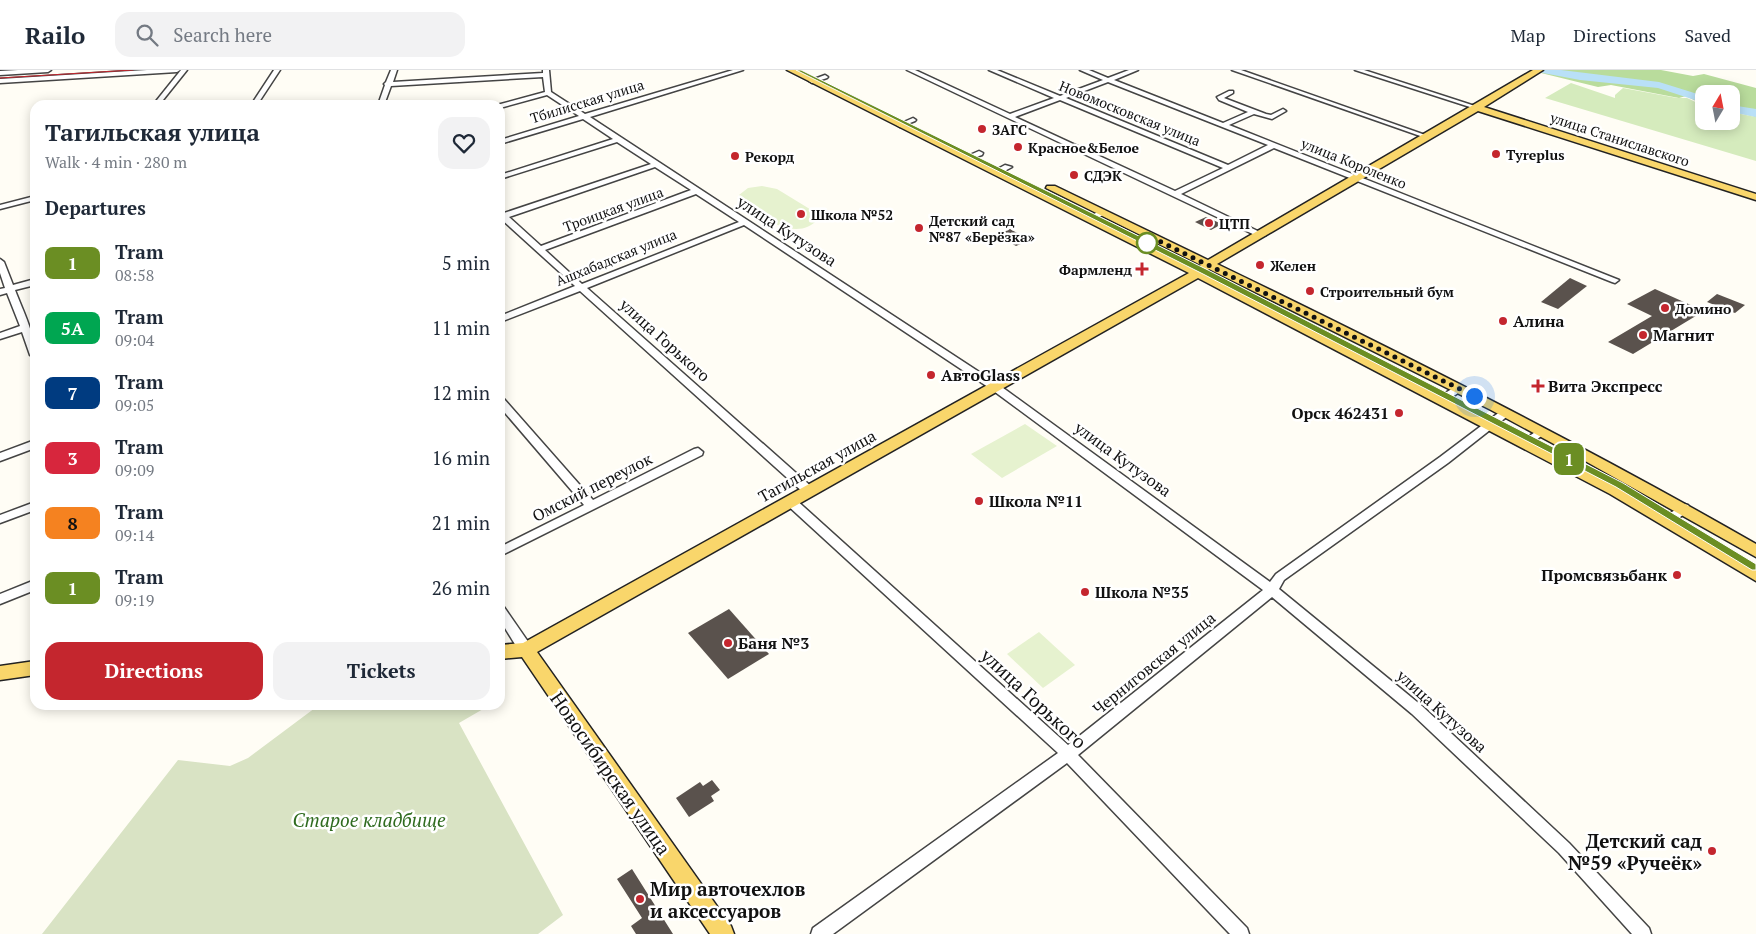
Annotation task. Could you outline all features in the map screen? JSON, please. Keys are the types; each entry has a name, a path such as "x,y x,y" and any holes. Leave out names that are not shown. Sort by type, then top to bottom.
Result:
{"main road":[{"path":"790,70 825,77 1102,213 1635,502 1755,573"},
{"name":"Тагильская улица","path":"526,650 1203,269 1538,70"},
{"path":"811,75 900,124 1090,219 1203,269 1458,388 1650,489 1756,551"},
{"name":"улица Станиславского","path":"1475,108 1756,197"},
{"path":"505,652 526,650"},
{"name":"Новосибирская улица","path":"526,650 723,934"},
{"path":"0,673 30,669"}],"street":[{"path":"0,73 48,70"},
{"path":"0,81 177,70"},
{"path":"160,100 184,70"},
{"path":"257,100 277,70"},
{"name":"Тбилисская улица","path":"505,140 740,70"},
{"path":"910,70 1262,235"},
{"name":"Новомосковская улица","path":"992,70 1230,168"},
{"name":"улица Короленко","path":"1083,70 1615,280"},
{"path":"1009,117 1110,81 1135,70"},
{"path":"1235,70 1428,137"},
{"path":"1358,70 1475,108"},
{"path":"382,100 390,71"},
{"path":"387,84 546,72 548,93 505,105"},
{"path":"1231,92 1220,97 1220,99 1272,117 1283,111"},
{"name":"улица Кутузова","path":"548,93 654,165 995,387 1272,590 1439,730 1564,848 1643,934"},
{"path":"1224,125 1253,112"},
{"path":"900,124 913,120"},
{"path":"505,175 616,140"},
{"path":"1175,194 1274,145"},
{"path":"967,158 979,153"},
{"path":"505,213 654,165"},
{"path":"996,172 1008,167"},
{"name":"Троицкая улица","path":"540,249 696,191"},
{"path":"0,207 30,199"},
{"path":"1090,219 1102,213"},
{"name":"улица Горького","path":"505,217 580,287 808,491"},
{"name":"Ашхабадская улица","path":"505,317 743,223"},
{"path":"0,262 30,339"},
{"path":"0,292 30,283"},
{"path":"0,336 26,327"},
{"path":"1443,399 1458,388"},
{"path":"505,407 591,505"},
{"name":"Черниговская улица","path":"819,934 1068,754 1272,590 1280,577 1505,413"},
{"path":"1526,443 1541,431"},
{"path":"0,457 30,446"},
{"name":"Омский переулок","path":"505,549 698,452"},
{"path":"1635,502 1650,489"},
{"name":"улица Горького","path":"790,501 1068,754 1240,934"},
{"path":"0,519 30,508"},
{"path":"1666,521 1684,508"},
{"path":"0,599 30,587"},
{"name":"Новосибирская улица","path":"505,618 526,650"}],"green space":[{"path":"1546,70 1661,70 1693,76 1704,74 1756,88 1756,117 1740,113 1740,85 1695,85 1695,100 1686,96 1679,98 1611,85 1598,87 1541,73"},
{"path":"1571,83 1615,98 1615,95 1623,88 1677,98 1687,98 1695,102 1695,130 1740,130 1740,114 1756,117 1756,161 1545,98"},
{"path":"762,186 777,189 813,211 817,215 817,220 809,226 799,229 788,228 766,219 739,200 739,195 748,188"},
{"path":"1025,424 1057,446 1002,478 971,454"},
{"path":"1039,632 1075,665 1043,688 1007,654"},
{"name":"Старое кладбище","path":"312,710 481,710 459,723 563,915 538,934 42,934 178,760 230,766 248,758"}],"building":[{"name":"ЦТП","path":"1206,217 1222,224 1211,230 1195,222"},
{"path":"1010,229 1030,240 1016,246 997,235"},
{"path":"1570,278 1587,286 1558,309 1541,302"},
{"path":"1655,289 1704,311 1633,354 1608,342 1652,316 1627,304"},
{"path":"1717,294 1745,305 1735,313 1707,302"},
{"name":"Баня №3","path":"729,609 769,654 728,679 688,633"},
{"path":"712,780 720,790 711,796 714,801 689,817 676,798 700,782 703,786"},
{"name":"Мир авточехлов и аксессуаров","path":"632,869 673,934 636,934 631,926 642,918 617,879"}],"waterway":[{"path":"1543,70 1580,77 1659,85 1695,97"},
{"path":"1740,110 1756,113"}],"tram line":[{"path":"0,78 133,70"},
{"path":"799,70 1206,272 1619,485 1756,567"},
{"name":"1","path":"799,70 1206,272 1619,485 1674,516 1756,567"}],"place":[{"name":"ЗАГС","path":"982,129"},
{"name":"Красное&Белое","path":"1018,147"},
{"name":"Tyreplus","path":"1496,154"},
{"name":"Рекорд","path":"735,156"},
{"name":"СДЭК","path":"1074,175"},
{"name":"Школа №52","path":"801,214"},
{"name":"ЦТП","path":"1209,223"},
{"name":"Детский сад №87 «Берёзка»","path":"919,228"},
{"name":"Желен","path":"1260,265"},
{"name":"Фармленд","path":"1142,269"},
{"name":"Строительный бум","path":"1310,291"},
{"name":"Домино","path":"1665,308"},
{"name":"Алина","path":"1503,321"},
{"name":"Магнит","path":"1643,335"},
{"name":"АвтоGlass","path":"931,375"},
{"name":"Вита Экспресс","path":"1538,386"},
{"name":"Орск 462431","path":"1399,413"},
{"name":"Школа №11","path":"979,501"},
{"name":"Промсвязьбанк","path":"1677,575"},
{"name":"Школа №35","path":"1085,592"},
{"name":"Баня №3","path":"728,643"},
{"name":"Детский сад №59 «Ручеёк»","path":"1712,851"},
{"name":"Мир авточехлов и аксессуаров","path":"640,899"}],"route":[{"path":"1147,243 1151,237 1474,396"}]}
